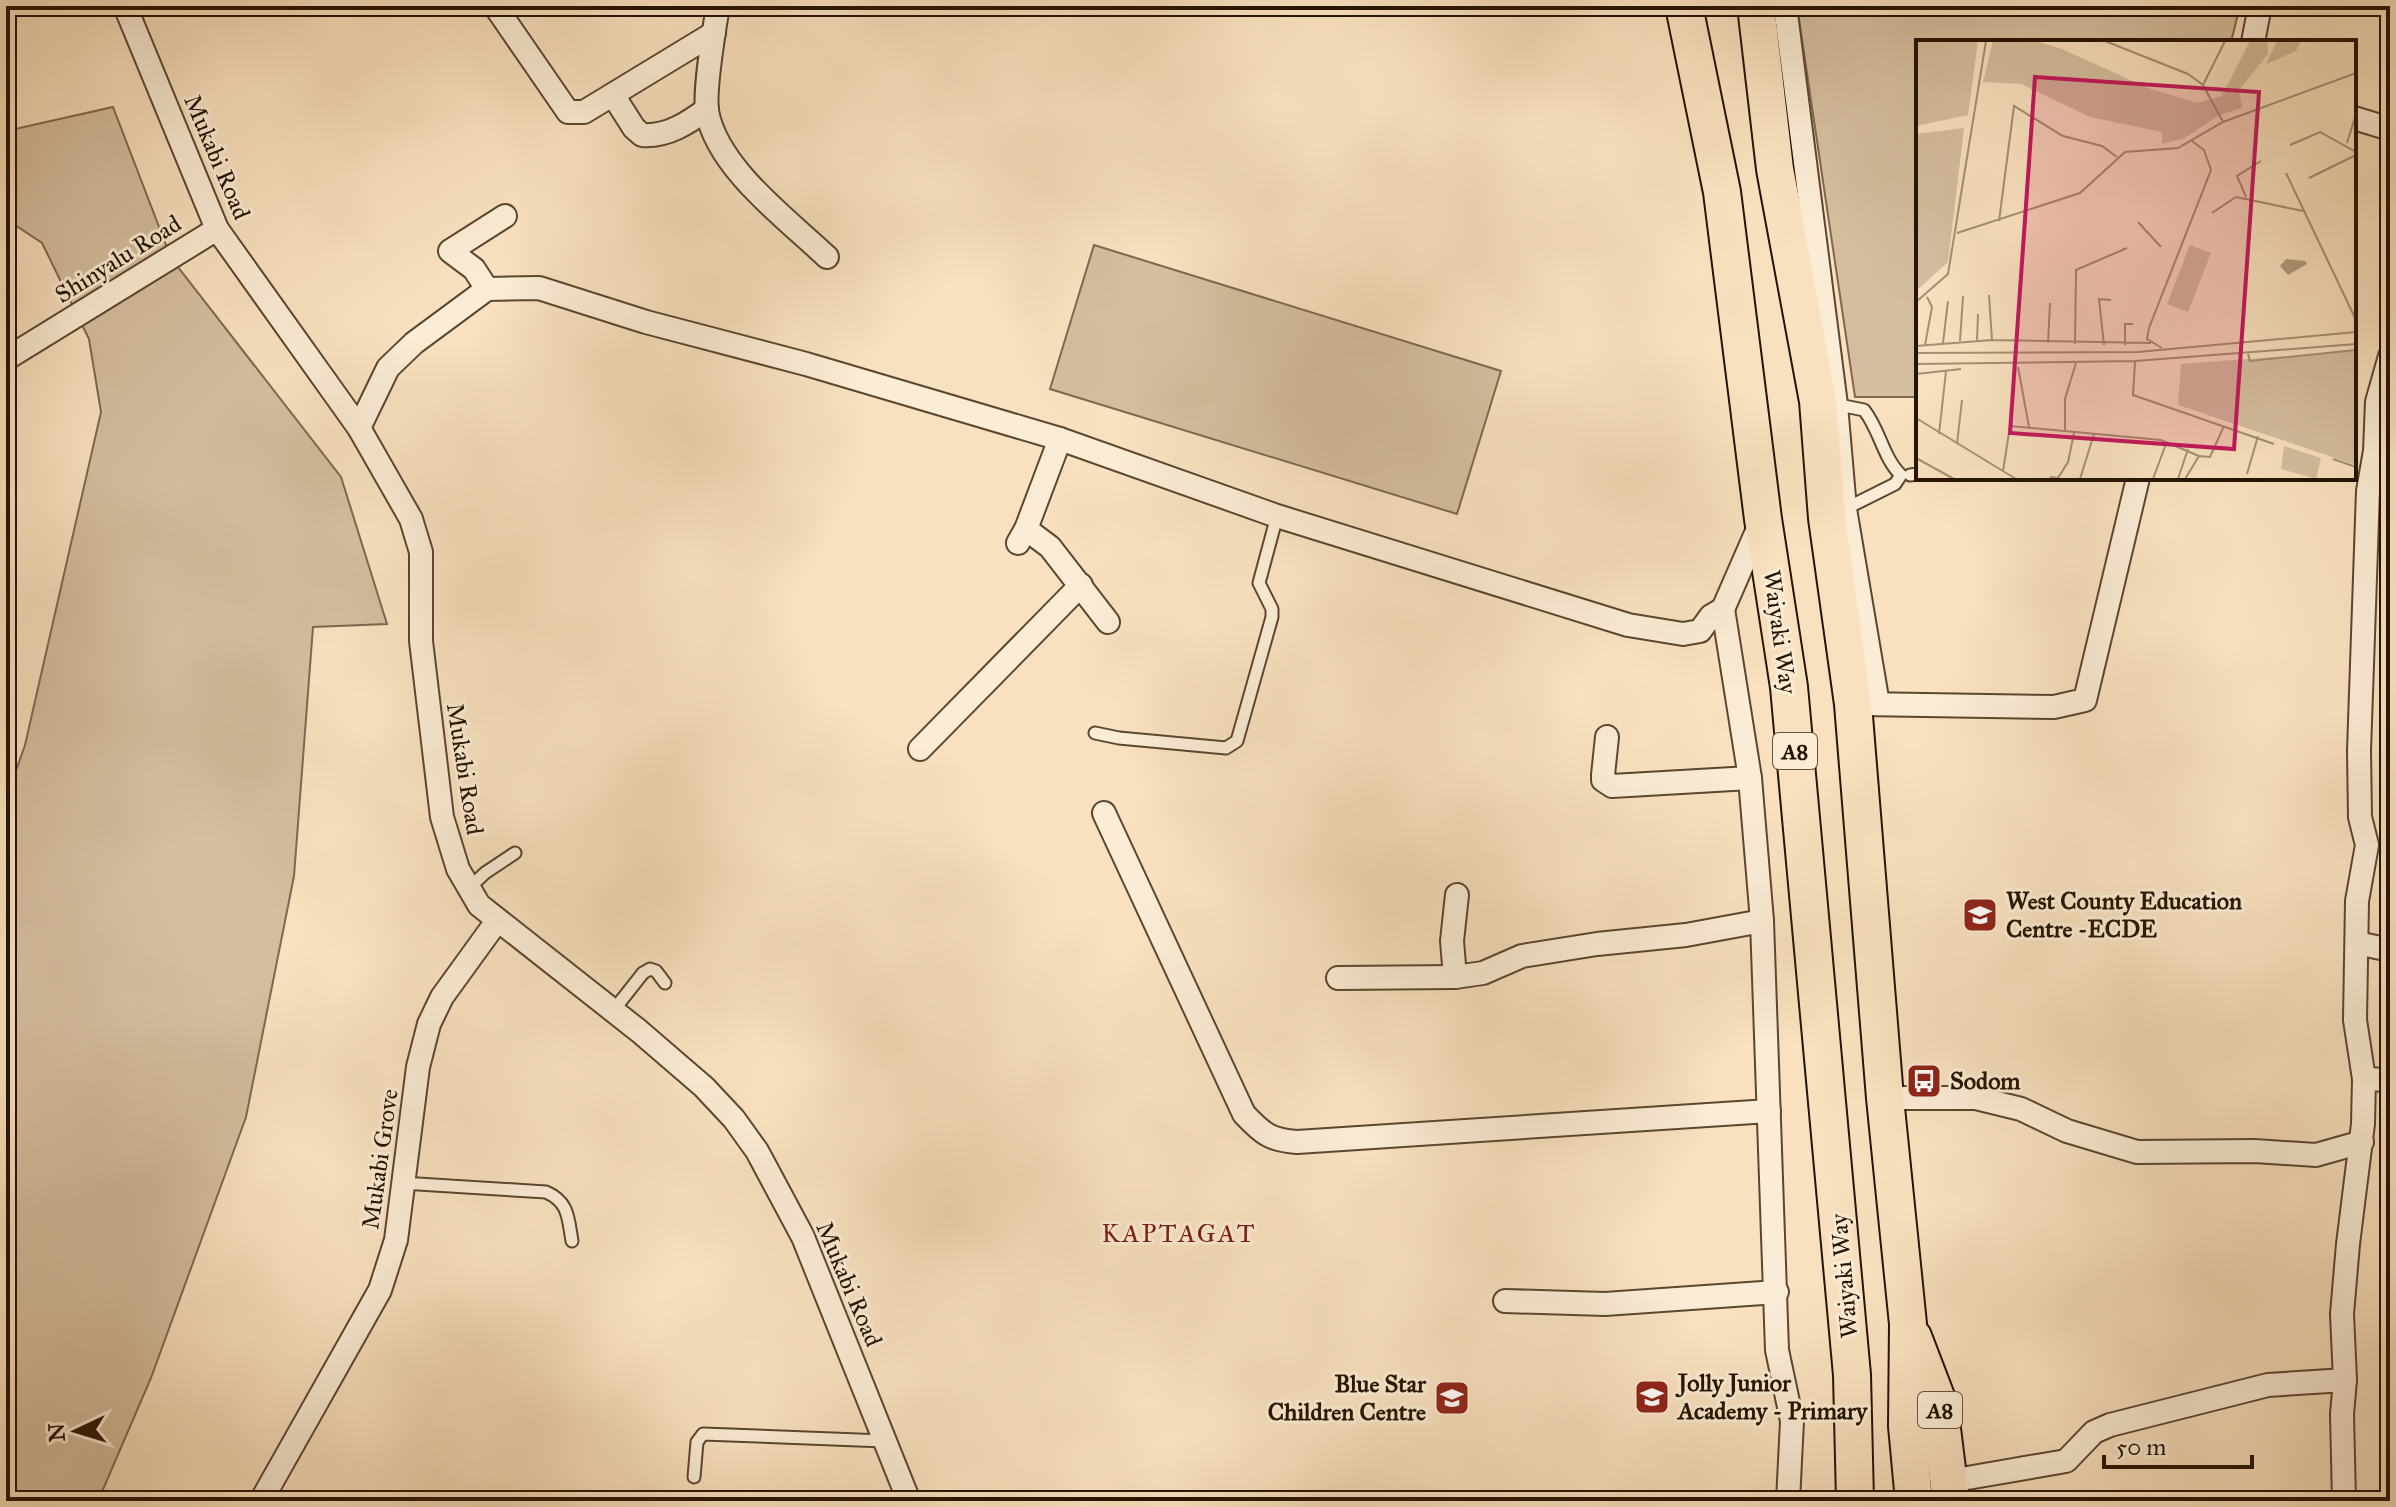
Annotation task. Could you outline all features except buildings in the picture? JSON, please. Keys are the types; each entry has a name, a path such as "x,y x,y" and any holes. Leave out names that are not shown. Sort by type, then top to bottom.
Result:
{"highway":[{"name":"Waiyaki Way","path":"1684,6 1722,192 1763,519 1789,687 1852,1375 1855,1501"},
{"name":"A8","path":"1756,6 1775,169 1827,403 1836,513 1865,704 1885,1098 1908,1324 1907,1426 1914,1501"},
{"name":"A8","path":"1908,1324 1939,1405 1950,1491"}],"street":[{"name":"Mukabi Road","path":"125,6 217,229 359,428 395,489 417,535 421,552 421,641 442,817 448,843 468,889 479,905 497,921 704,1087 734,1119 757,1151 803,1237 909,1501"},
{"path":"495,6 568,112 584,112 714,33"},
{"path":"718,6 707,109 712,128 725,153 744,178 827,257"},
{"path":"1785,6 1827,403"},
{"path":"2253,40 2260,6"},
{"path":"613,95 642,135 662,134 678,128 707,109"},
{"path":"2356,119 2390,129"},
{"path":"487,289 474,269 450,251 505,216"},
{"name":"Shinyalu Road","path":"6,359 217,229"},
{"path":"359,428 381,379 397,357 487,289 539,288 646,322 806,364 1060,439 1277,516 1628,625 1692,633 1700,631 1711,616 1723,609"},
{"path":"2344,1501 2342,1314 2362,1142 2364,1079 2355,1020 2357,901 2367,845 2360,817 2359,751 2368,491 2382,458 2377,402 2390,356"},
{"path":"1060,439 1022,536 1050,547 1108,622"},
{"path":"1865,704 2054,707 2085,700 2138,480"},
{"path":"1763,519 1723,609 1750,778 1762,921 1777,1350 1792,1421 1788,1501"},
{"path":"920,749 1081,585"},
{"path":"1607,737 1603,780 1612,786 1750,778"},
{"path":"1104,813 1244,1114 1260,1131 1275,1140 1297,1142 1769,1111"},
{"path":"1455,977 1452,941 1457,895"},
{"name":"Mukabi Grove","path":"261,1501 380,1290 396,1240 418,1067 429,1024 442,997 497,921"},
{"path":"1338,978 1455,977 1483,973 1522,956 1609,942 1686,935 1762,921"},
{"path":"2357,943 2390,950"},
{"path":"2364,1079 2390,1080"},
{"path":"1885,1098 1976,1098 2021,1109 2067,1131 2137,1152 2255,1151 2316,1155 2362,1142"},
{"path":"1505,1301 1605,1304 1777,1292"},
{"path":"1950,1491 2066,1461 2094,1432 2110,1425 2268,1385 2345,1380"}],"lane":[{"path":"1827,403 1864,410 1883,441 1890,464 1901,475 1895,484 1836,513"},
{"path":"1095,733 1226,748 1237,741 1272,617 1272,609 1259,583 1277,516"},
{"path":"468,889 515,853"},
{"path":"613,1011 643,973 650,969 656,971 665,983"},
{"path":"402,1183 546,1192 558,1198 568,1213 572,1241"},
{"path":"694,1477 697,1442 703,1434 885,1441"}],"shaded area":[{"path":"1797,6 2240,6 2232,40 1916,40 1916,397 1855,397"},
{"path":"113,107 171,258 341,477 387,624 313,627 294,876 246,1117 151,1378 98,1501 6,1501 6,799 25,745 101,412 89,339 42,243 6,219 6,131"},
{"path":"1094,245 1501,371 1457,514 1050,389"}],"place":[{"name":"West County Education Centre -ECDE","path":"1980,915"},
{"name":"Sodom","path":"1924,1081"},
{"name":"Jolly Junior Academy - Primary","path":"1652,1397"},
{"name":"Blue Star Children Centre","path":"1452,1398"}],"district":[{"name":"KAPTAGAT","path":"1179,1233"}]}
